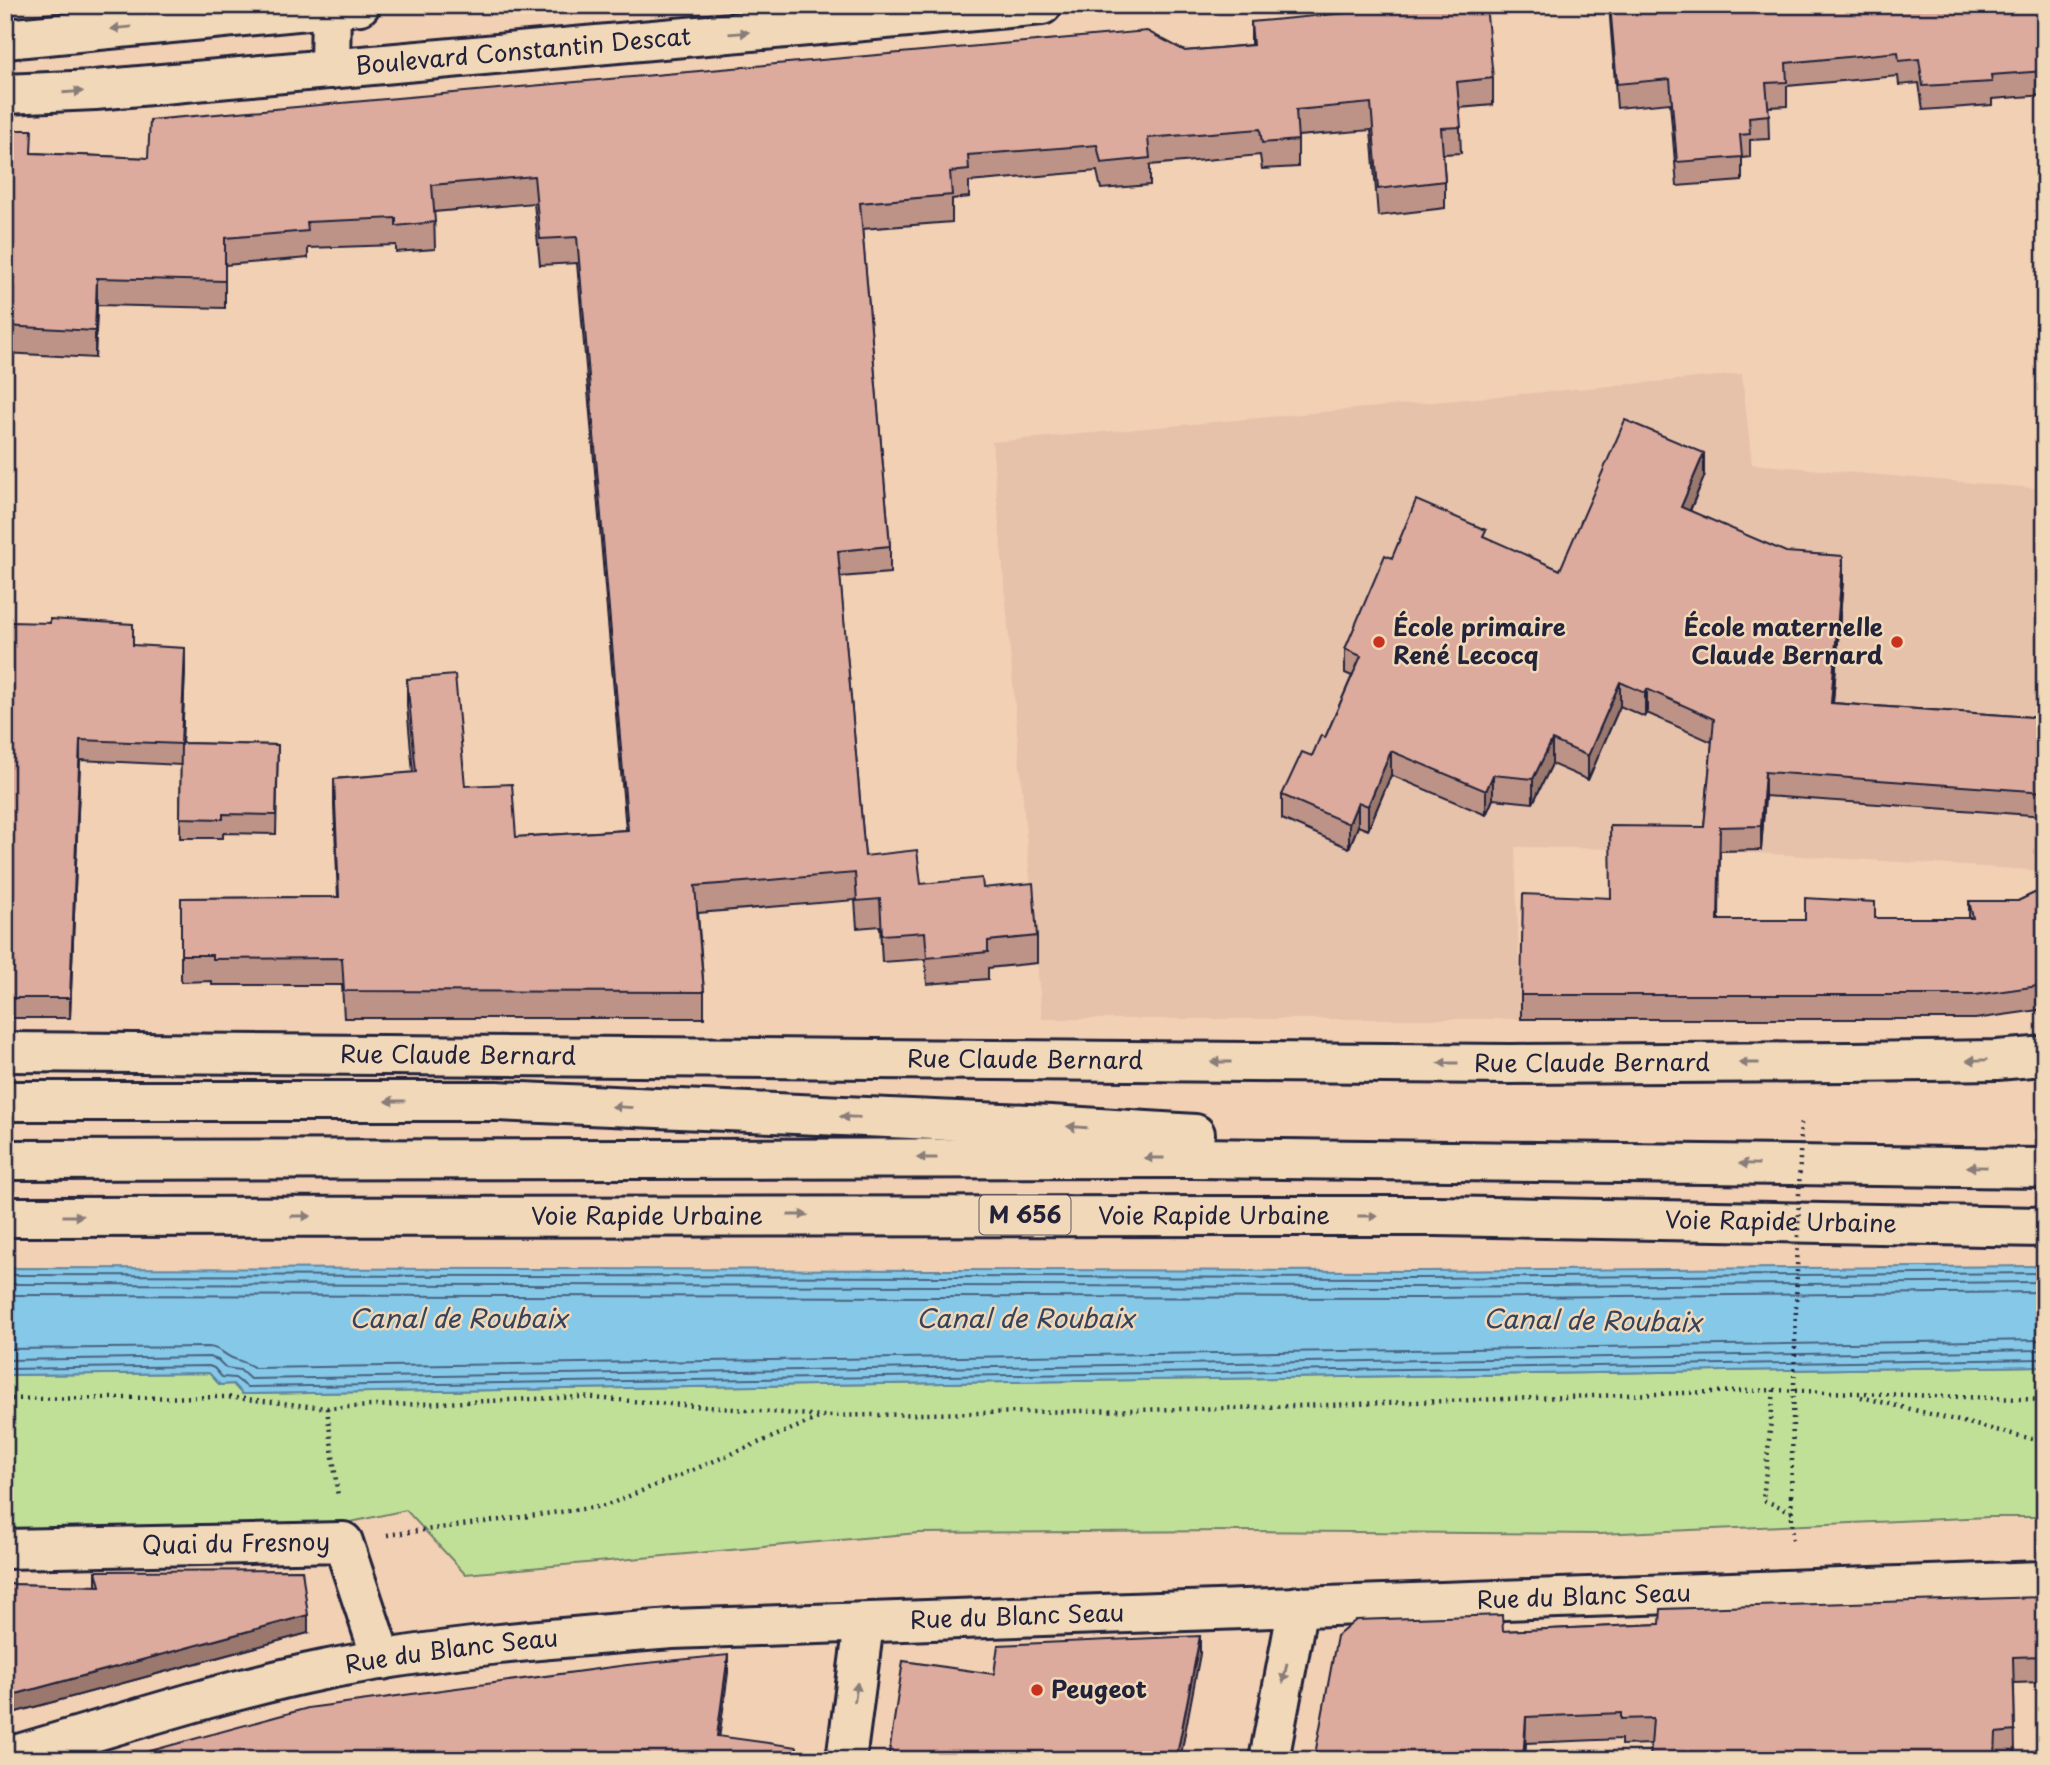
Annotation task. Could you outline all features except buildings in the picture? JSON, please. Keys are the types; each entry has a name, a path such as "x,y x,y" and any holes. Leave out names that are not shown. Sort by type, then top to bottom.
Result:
{"main road":[{"name":"Boulevard Constantin Descat","path":"5,94 95,90 1042,5"},
{"path":"5,39 341,6 330,69"},
{"name":"Rue Claude Bernard","path":"5,1052 1496,1064 1878,1062 1997,1060 2045,1055"},
{"path":"5,1101 497,1101 1051,1125 1634,1163"},
{"path":"5,1160 1194,1158 2045,1168"},
{"name":"Voie Rapide Urbaine","path":"5,1217 1421,1216 2045,1227"},
{"name":"Quai du Fresnoy","path":"5,1549 343,1542 382,1660"},
{"name":"Rue du Blanc Seau","path":"5,1758 255,1687 382,1660 485,1644 648,1631 2045,1581"},
{"path":"1269,1760 1298,1606"},
{"path":"846,1760 864,1624"}],"path":[{"path":"1791,1496 1801,1120"},
{"path":"1774,1391 1763,1500 1793,1512"},
{"path":"5,1399 226,1397 327,1408 580,1397 823,1416 1248,1408 1774,1391 2045,1400"},
{"path":"1850,1394 2045,1442"},
{"path":"327,1408 343,1542 605,1506 823,1416"}],"shaded area":[{"name":"École primaire René Lecocq","path":"1742,374 1752,464 2045,489 2045,871 1720,851 1515,847 1521,1019 1042,1019 992,442"}],"green space":[{"path":"2045,1366 2045,1517 1599,1534 1235,1531 918,1533 465,1574 406,1510 323,1528 5,1533 5,1375 209,1373 220,1385 233,1384 242,1394"}],"water":[{"name":"Canal de Roubaix","path":"2045,1266 2045,1366 242,1394 233,1384 220,1385 209,1373 5,1375 5,1268 1424,1271"}],"place":[{"name":"École primaire René Lecocq","path":"1379,642"},
{"name":"École maternelle Claude Bernard","path":"1897,642"},
{"name":"Peugeot","path":"1037,1690"}]}
